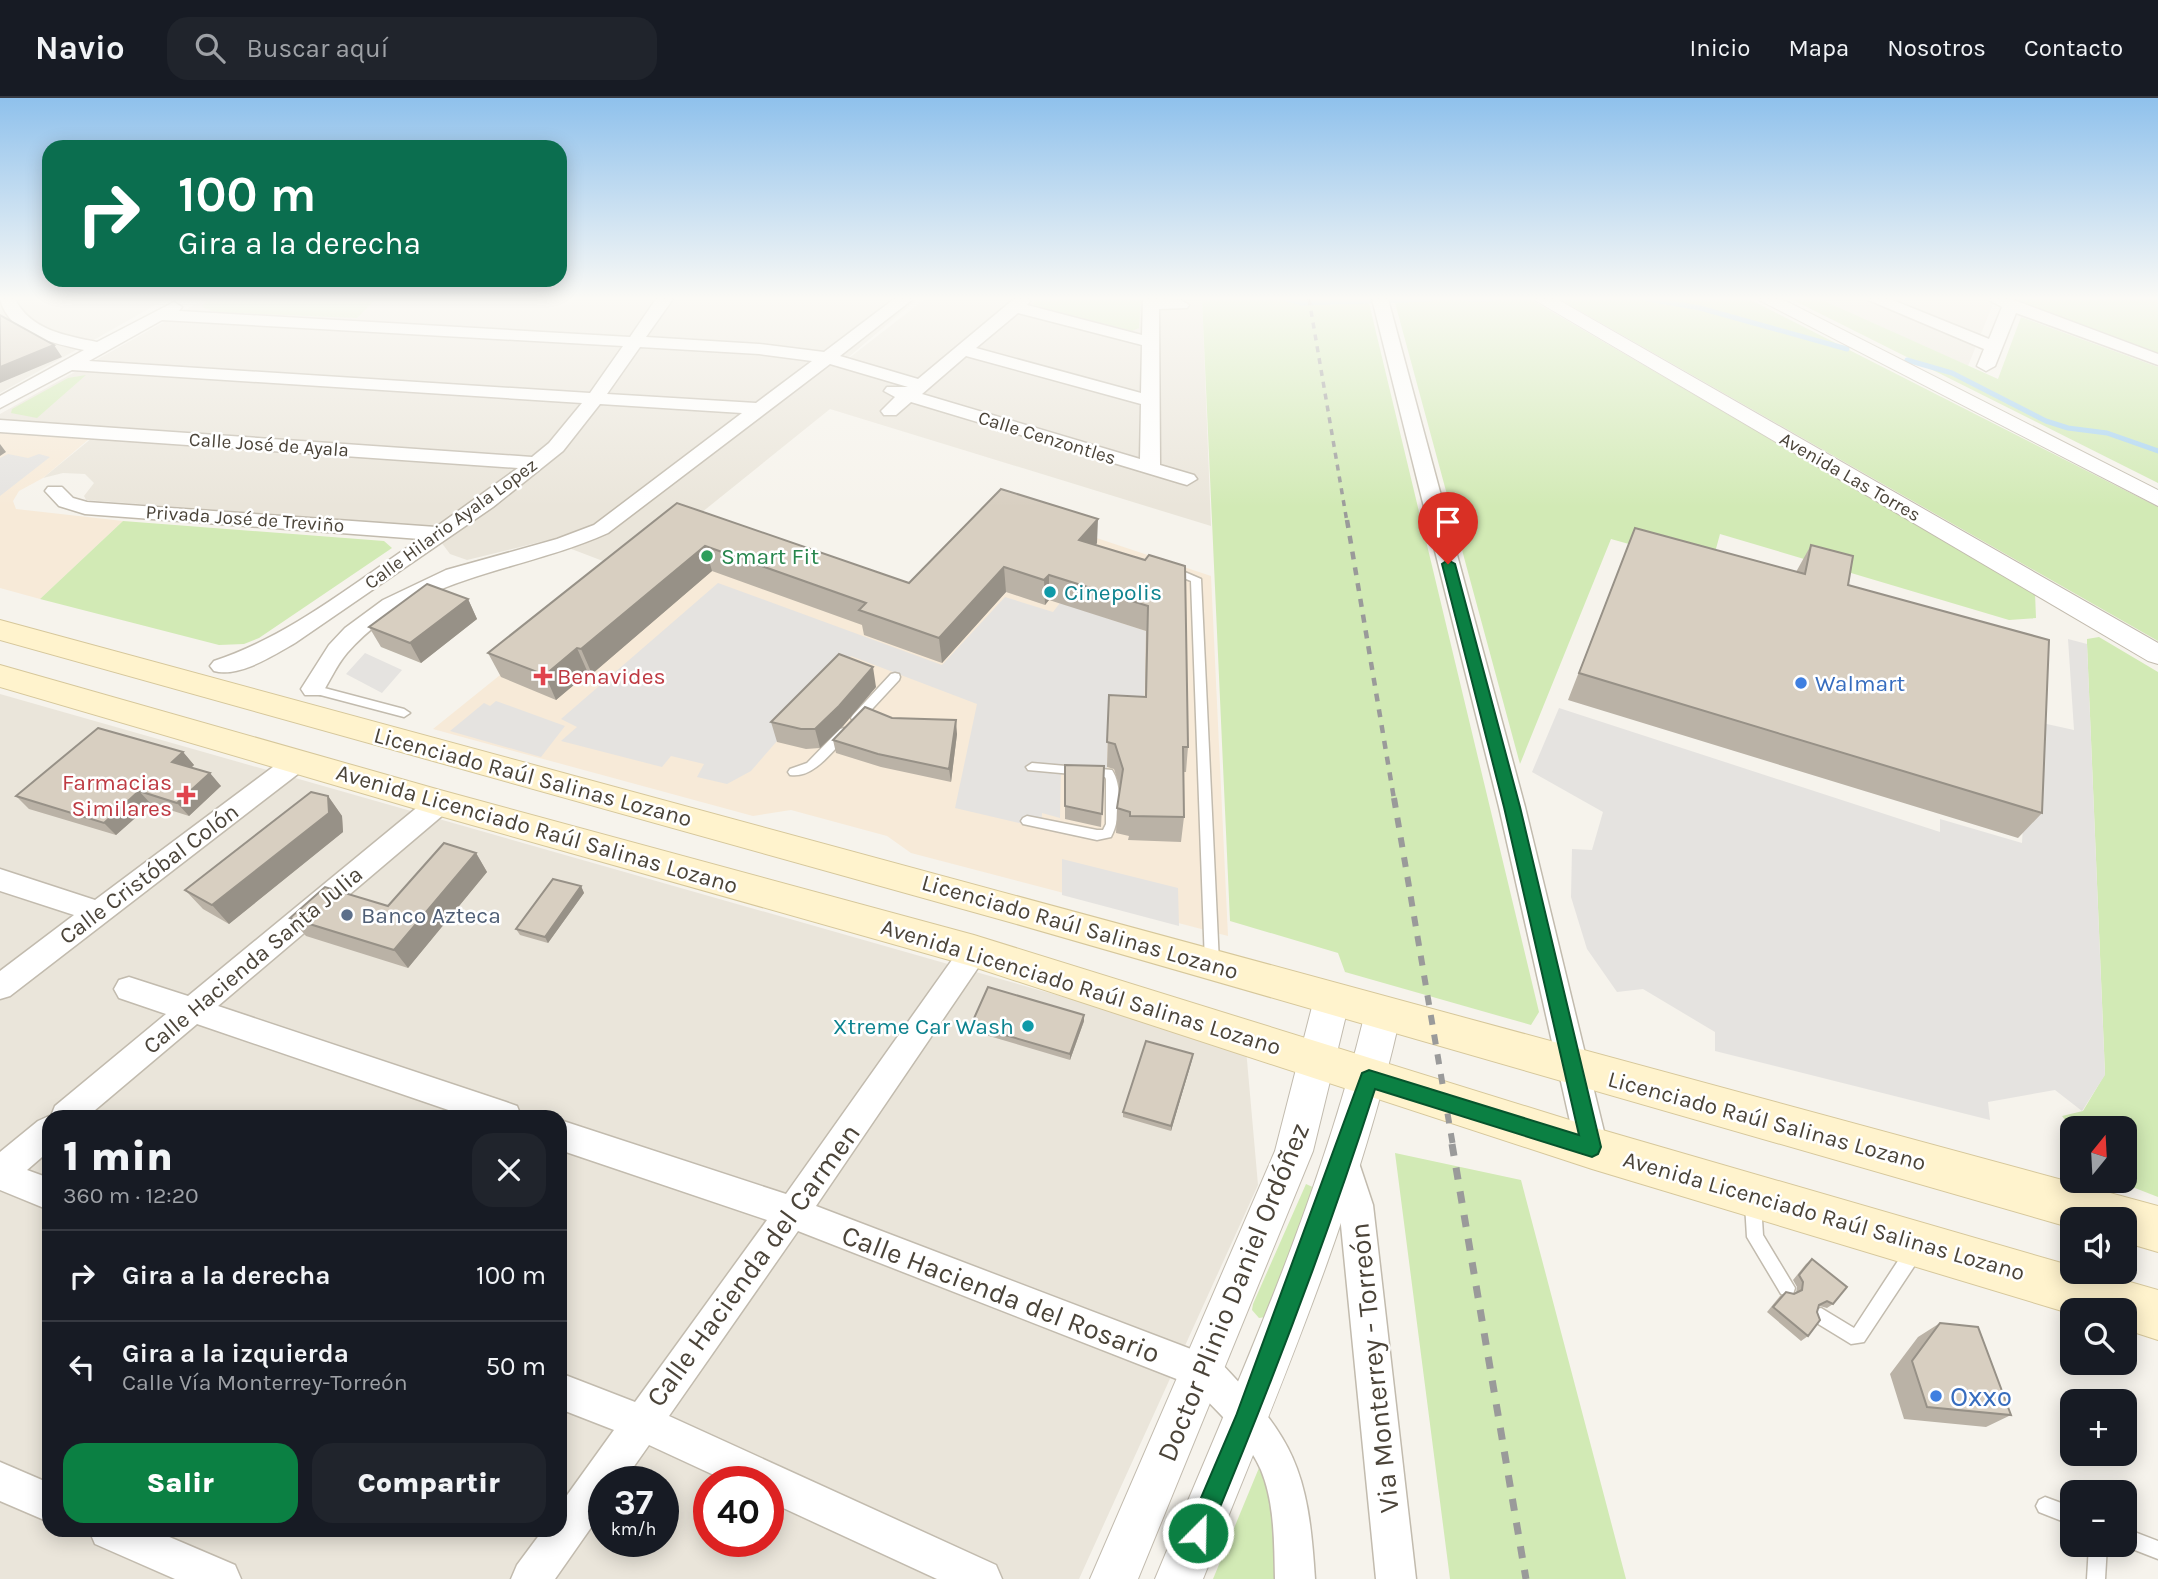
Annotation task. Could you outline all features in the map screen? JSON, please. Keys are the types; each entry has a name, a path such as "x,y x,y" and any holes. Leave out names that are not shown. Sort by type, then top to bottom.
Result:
{"main road":[{"path":"0,606 222,666 317,704 316,732 286,757"},
{"name":"Licenciado Raúl Salinas Lozano","path":"0,630 317,704 531,778 1212,963 1570,1067 2158,1229"},
{"name":"Avenida Licenciado Raúl Salinas Lozano","path":"0,676 440,803 974,951 1369,1079 1752,1196 2158,1315"},
{"path":"286,757 337,746 485,785 509,785 531,778"}],"street":[{"path":"0,403 64,368"},
{"path":"118,368 760,409"},
{"name":"Calle Hilario Ayala Lopez","path":"222,666 274,646 442,534 537,463 565,438 618,368"},
{"path":"317,704 329,657 341,642 391,606 452,575 560,547 601,528 760,409 809,368"},
{"path":"841,368 914,390"},
{"path":"890,411 941,368"},
{"path":"1030,368 1150,401"},
{"path":"1150,368 1150,468"},
{"path":"1398,368 1512,807 1570,1067 1592,1147"},
{"name":"Avenida Las Torres","path":"1662,368 2158,655"},
{"path":"1901,368 2158,499"},
{"name":"Calle Cenzontles","path":"914,390 1187,479"},
{"name":"Calle José de Ayala","path":"0,426 537,463"},
{"name":"Privada José de Treviño","path":"55,491 66,502 85,508 442,534"},
{"path":"409,556 452,575"},
{"name":"Calle Cristóbal Colón","path":"0,987 98,912 286,757"},
{"name":"Calle Hacienda Santa Julia","path":"73,1110 192,1011 342,893 440,803"},
{"path":"0,880 98,912"},
{"name":"Calle Hacienda del Carmen","path":"567,1527 974,951"},
{"path":"129,989 488,1110"},
{"name":"Doctor Plinio Daniel Ordóñez","path":"1114,1579 1204,1372 1294,1152 1332,999"},
{"name":"Doctor Plinio Daniel Ordóñez","path":"1179,1579 1246,1418 1343,1159 1369,1079 1383,1013"},
{"path":"42,1137 0,1173 42,1191"},
{"name":"Calle Hacienda del Rosario","path":"567,1137 791,1212 1204,1372"},
{"name":"Via Monterrey - Torreón","path":"1343,1159 1356,1205 1396,1579"},
{"path":"1204,1372 1246,1418 1267,1445 1280,1469 1290,1507 1296,1579"},
{"path":"567,1394 640,1422 982,1579"},
{"path":"0,1482 42,1500"},
{"path":"125,1537 222,1579"},
{"name":"Calle Hacienda del Carmen","path":"531,1579 560,1537"}],"lane":[{"path":"1167,568 1196,579 1212,963"},
{"path":"794,772 803,771 819,759 895,677"},
{"path":"317,704 404,713"},
{"path":"1027,821 1102,835 1110,832 1112,824 1112,779 1108,774 1032,767"},
{"path":"1752,1196 1755,1237 1787,1288"},
{"path":"1821,1316 1851,1336 1858,1336 1919,1245"},
{"path":"2045,1506 2060,1512"},
{"path":"2137,1541 2158,1550"},
{"path":"2096,1579 2097,1557"}],"shaded area":[{"path":"0,368 44,368 0,393"},
{"path":"82,368 836,368 831,372 836,368 1205,368 1211,526 830,409 629,571 548,540 467,560 450,554 429,526 86,500 84,496 94,483 85,474 63,473 43,478 103,429 0,421 0,414"},
{"path":"0,432 89,439 43,478 19,491 13,501 16,509 123,521 40,599 0,588"},
{"path":"8,454 28,458 39,454 50,457 0,496 0,458"},
{"path":"1000,506 1211,576 1228,936 911,853 887,836 791,810 753,816 433,729 690,522 907,601"},
{"path":"718,583 942,665 1005,597 1053,612 1060,603 1146,631 1144,722 1108,720 1107,768 1061,766 1060,818 1042,813 1041,828 955,808 977,704 851,656 751,771 727,784 697,777 704,764 671,756 662,767 561,741 577,727 561,719"},
{"path":"2068,639 2087,644 2105,1075 2082,1111 2055,1090 1988,1102 1990,1120 1715,1051 1715,1032 1643,989 1617,992 1587,949 1571,897 1572,849 1592,850 1603,812 1532,772 1559,708 1940,832 1940,819 2022,843 2029,720 2074,730"},
{"path":"365,653 402,670 382,693 346,674"},
{"path":"0,694 1246,1049 1258,1185 1079,1579 0,1579"},
{"path":"496,701 565,726 541,757 450,731 484,703 490,706"},
{"path":"1062,859 1178,888 1179,926 1062,895"}],"green space":[{"path":"1205,368 1385,368 1539,1012 1531,1025 1345,972 1338,953 1230,921"},
{"path":"1413,368 1649,368 2035,593 2036,618 2009,620 1720,534 1711,567 1611,539 1520,764"},
{"path":"1680,368 1885,368 2158,507 2158,641"},
{"path":"1929,368 1974,368 1998,379 2002,368 2158,368 2158,483"},
{"path":"86,375 37,418 11,413 12,409 68,378"},
{"path":"123,521 384,541 392,548 259,638 244,644 219,645 40,599"},
{"path":"2099,637 2158,672 2158,1197 2137,1189 2137,1116 2062,1116 2083,1111 2105,1074 2087,639"},
{"path":"1395,1153 1521,1180 1626,1579 1450,1579"},
{"path":"1306,1184 1317,1189 1266,1317 1259,1318 1252,1310 1253,1304"},
{"path":"1261,1463 1270,1467 1276,1579 1213,1579"}],"building":[{"path":"1001,489 1098,519 1079,540 1145,560 1149,555 1185,566 1188,747 1183,747 1184,817 1130,816 1130,812 1117,808 1123,769 1115,744 1107,742 1109,695 1146,697 1148,606 1049,575 1044,580 1004,567 939,638 859,610 866,603 705,546 581,649 577,648 545,675 488,653 677,503 909,583"},
{"name":"Walmart","path":"1635,528 1805,574 1811,545 1853,556 1848,585 2049,640 2042,813 1579,673"},
{"path":"427,584 468,599 410,643 369,627"},
{"path":"839,654 873,667 839,706 815,729 801,729 771,722"},
{"path":"865,707 892,718 956,720 949,769 878,754 833,740"},
{"path":"98,728 183,752 172,762 210,773 177,803 139,791 104,823 16,796"},
{"path":"1065,765 1104,766 1102,814 1065,806"},
{"path":"311,792 328,796 329,813 212,905 185,890"},
{"path":"444,843 476,853 394,950 290,918 325,887 388,906"},
{"path":"553,879 581,886 545,937 516,929"},
{"name":"Xtreme Car Wash","path":"988,987 1084,1015 1070,1054 971,1025"},
{"path":"1146,1041 1193,1054 1171,1126 1123,1112"},
{"path":"1812,1259 1847,1287 1833,1304 1827,1301 1819,1305 1817,1312 1820,1320 1808,1336 1773,1307 1786,1292 1794,1294 1802,1290 1803,1282 1799,1275"},
{"path":"1940,1323 1978,1327 2011,1415 1927,1407 1912,1361"}],"waterway":[{"path":"1935,368 1952,373 2046,421 2068,428 2107,433 2158,451"}],"railway":[{"path":"1321,368 1347,522"},
{"path":"1347,520 1394,799"},
{"path":"1394,798 1453,1146"},
{"path":"1452,1144 1526,1579"}],"place":[{"name":"Smart Fit","path":"707,556"},
{"name":"Cinepolis","path":"1050,592"},
{"name":"Benavides","path":"543,676"},
{"name":"Walmart","path":"1801,683"},
{"name":"Farmacias Similares","path":"186,795"},
{"name":"Banco Azteca","path":"347,915"},
{"name":"Xtreme Car Wash","path":"1028,1026"},
{"name":"Oxxo","path":"1936,1396"}],"route":[{"path":"1198,1533 1246,1418 1343,1159 1369,1079 1592,1147 1570,1067 1512,807 1448,564"}]}
